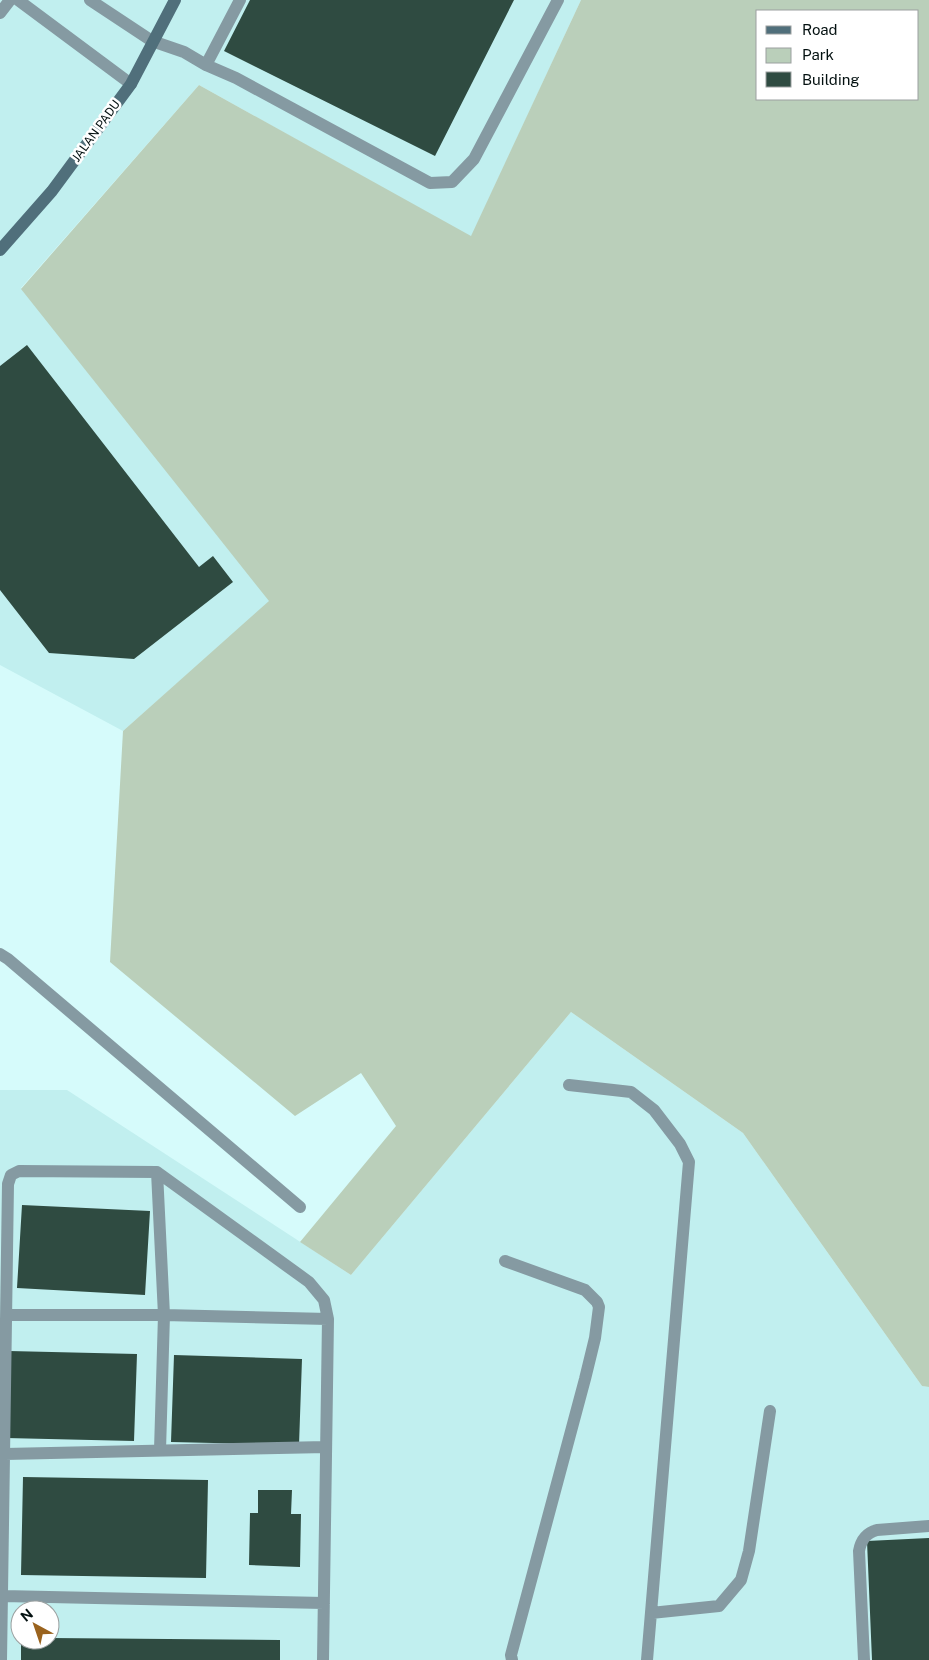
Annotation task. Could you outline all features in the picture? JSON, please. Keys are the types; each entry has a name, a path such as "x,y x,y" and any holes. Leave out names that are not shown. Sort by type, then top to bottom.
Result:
{"street":[{"path":"0,13 10,0"},
{"path":"18,0 131,84"},
{"path":"90,0 152,42 184,52 206,65 236,78 430,183 452,182 474,159 558,0"},
{"name":"JALAN PADU","path":"0,250 52,192 131,84 175,0"},
{"path":"206,65 240,0"},
{"path":"0,954 300,1207"},
{"path":"569,1085 631,1092 654,1110 680,1144 689,1162 647,1660"},
{"path":"1,1660 8,1184 11,1175 19,1171 157,1172 309,1282 324,1300 328,1319 323,1660"},
{"path":"157,1172 164,1315 160,1450"},
{"path":"505,1261 585,1290 597,1302 599,1307 595,1338 585,1379 511,1655 512,1660"},
{"path":"7,1315 164,1315 328,1319"},
{"path":"651,1613 719,1606 741,1580 749,1551 770,1411"},
{"path":"5,1454 326,1448"},
{"path":"864,1660 860,1544 870,1532 877,1530 929,1526"},
{"path":"3,1596 324,1603"}],"shaded area":[{"path":"0,0 581,0 471,237 199,85 21,288 270,601 123,731 0,665"},
{"path":"571,1012 743,1133 922,1386 929,1387 929,1660 0,1660 0,1090 67,1090 351,1275"}],"green space":[{"path":"581,0 929,0 929,1387 922,1386 743,1133 571,1012 351,1275 300,1242 396,1126 361,1073 295,1116 110,962 123,731 269,601 21,289 199,85 471,236"}],"building":[{"path":"250,0 514,0 435,156 224,51"},
{"path":"27,345 199,567 213,556 233,582 134,659 49,653 0,590 0,366"},
{"path":"22,1205 150,1211 145,1295 17,1288"},
{"path":"9,1351 137,1354 134,1441 6,1438"},
{"path":"174,1355 302,1359 299,1445 171,1442"},
{"path":"23,1477 208,1480 206,1578 21,1575"},
{"path":"258,1490 292,1490 291,1514 301,1514 300,1567 249,1565 250,1513 258,1513"},
{"path":"929,1538 929,1660 872,1660 867,1541"},
{"path":"60,1638 280,1640 280,1660 21,1660 21,1650 60,1650"}]}
